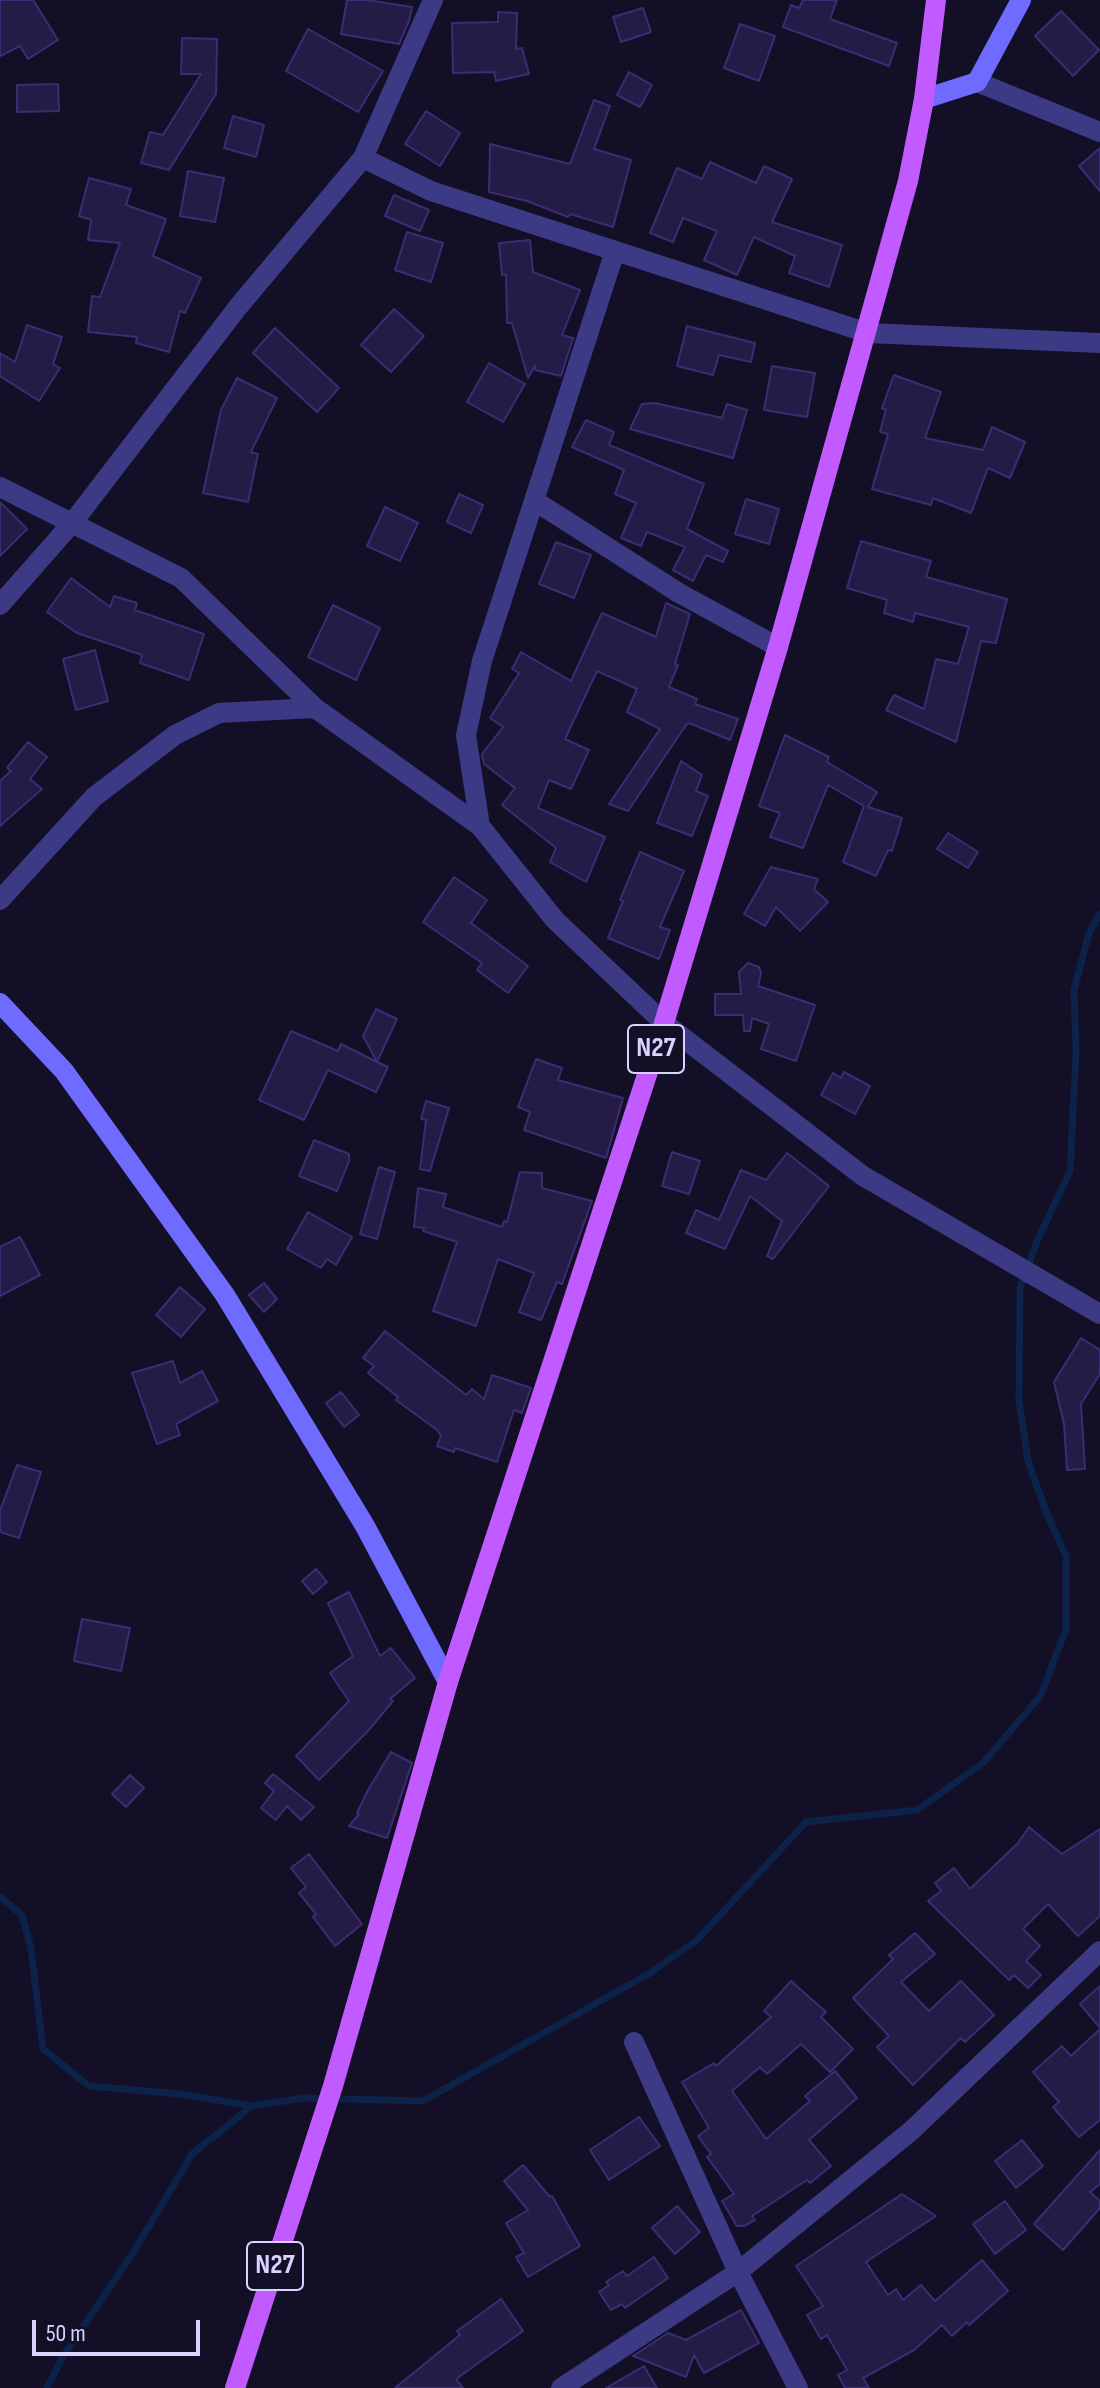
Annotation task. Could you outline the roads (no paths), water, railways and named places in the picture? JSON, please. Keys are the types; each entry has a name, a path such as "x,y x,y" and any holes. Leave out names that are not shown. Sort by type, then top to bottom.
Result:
{"main road":[{"name":"N27","path":"235,2388 333,2086 448,1682 664,1023 778,647 908,181 924,99 936,0"}],"street":[{"path":"0,605 73,522 238,307 363,158 433,0"},
{"path":"977,82 1021,0"},
{"path":"924,99 977,82 1100,132"},
{"path":"363,158 431,191 868,333 1100,343"},
{"path":"480,826 466,735 482,661 615,251"},
{"path":"0,487 181,578 315,708 480,826 555,920 664,1023 863,1176 1100,1314"},
{"path":"535,501 679,593 778,647"},
{"path":"0,900 94,797 175,735 219,713 315,708"},
{"path":"0,1003 64,1071 225,1295 365,1526 448,1682"},
{"path":"561,2388 738,2272 911,2131 1100,1951"},
{"path":"634,2042 738,2272 798,2388"}],"waterway":[{"path":"47,2388 62,2358 133,2253 192,2154 252,2106 303,2098 423,2101 650,1973 697,1940 806,1822 917,1810 983,1763 1041,1695 1066,1629 1066,1556 1028,1461 1019,1401 1020,1288 1038,1239 1070,1171 1076,1053 1074,990 1089,933 1100,914"},
{"path":"0,1897 22,1915 31,1949 43,2049 89,2086 180,2094 252,2106"}]}
